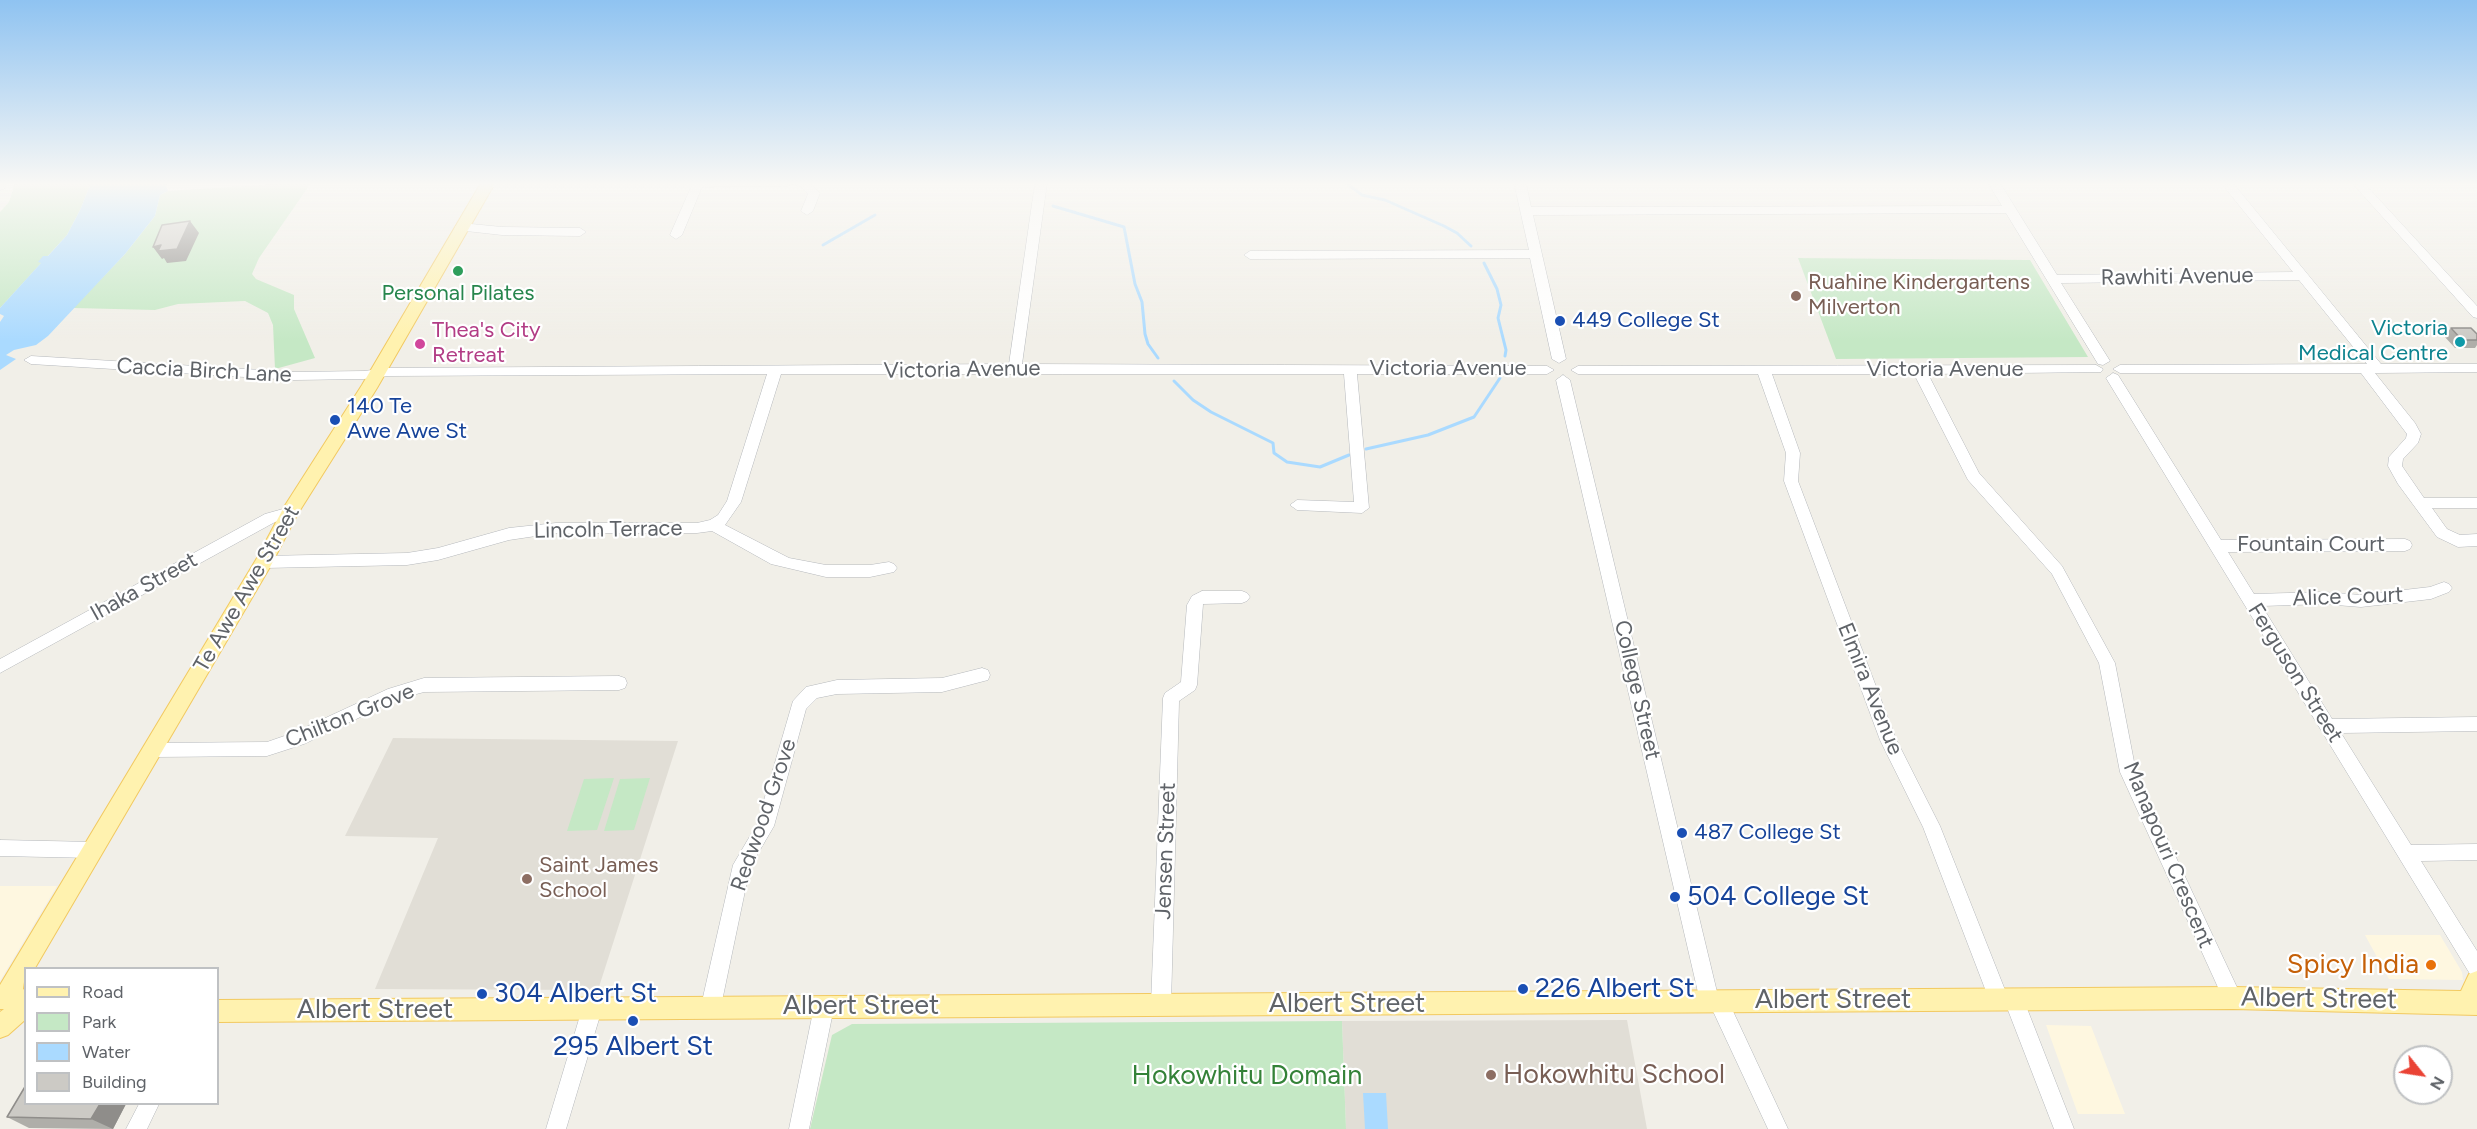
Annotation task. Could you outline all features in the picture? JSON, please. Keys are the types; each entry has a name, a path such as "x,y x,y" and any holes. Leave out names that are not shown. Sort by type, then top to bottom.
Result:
{"main road":[{"name":"Te Awe Awe Street","path":"32,967 94,850 264,562 290,512 377,374 456,236"},
{"path":"2477,982 2472,993 2477,1004"},
{"name":"Te Awe Awe Street","path":"0,1027 24,983"},
{"name":"Albert Street","path":"219,1011 711,1006 2233,998 2477,1004"}],"street":[{"path":"1015,369 1034,236"},
{"path":"1531,236 1559,359"},
{"path":"2026,236 2100,365 2113,364 2116,373 2477,368"},
{"path":"2269,236 2372,369 2410,426 2413,440 2396,457 2395,466 2442,533 2450,539 2477,540"},
{"path":"2406,236 2477,314"},
{"path":"1250,255 1535,254"},
{"name":"Rawhiti Avenue","path":"2053,279 2302,276"},
{"path":"1559,359 1570,361 1578,370 1575,377 1563,380 1552,376 1547,370 1548,363 1559,359"},
{"name":"Caccia Birch Lane","path":"31,360 294,376 377,374"},
{"name":"Victoria Avenue","path":"1578,370 1919,370 2100,365"},
{"name":"Victoria Avenue","path":"377,374 1015,369 1547,370"},
{"path":"1297,505 1362,508 1350,369"},
{"name":"Manapouri Crescent","path":"1919,370 1973,476 2057,570 2107,663 2128,772 2233,998"},
{"name":"Lincoln Terrace","path":"264,562 407,559 438,554 508,534 556,528 697,528 714,525 723,519 734,502 775,371"},
{"name":"Elmira Avenue","path":"1764,371 1792,453 1791,481 1888,740 1931,826 2064,1129"},
{"name":"Ferguson Street","path":"2116,373 2218,546 2477,968"},
{"name":"College Street","path":"1563,380 1714,1001 1778,1129"},
{"path":"2421,503 2477,503"},
{"name":"Ihaka Street","path":"0,667 270,518 290,512"},
{"path":"714,525 776,560 788,564 826,570 870,571 889,568"},
{"name":"Fountain Court","path":"2218,546 2405,545"},
{"name":"Alice Court","path":"2251,600 2324,598 2361,601 2431,593 2444,588"},
{"name":"Jensen Street","path":"1161,1004 1171,698 1189,685 1194,605 1197,600 1203,597 1242,597"},
{"name":"Redwood Grove","path":"711,1006 742,866 765,826 799,706 812,692 837,687 942,686 982,675"},
{"name":"Chilton Grove","path":"153,750 267,749 298,739 394,694 424,685 619,683"},
{"path":"2328,726 2477,724"},
{"path":"0,848 94,850"},
{"path":"2406,853 2477,852"},
{"path":"799,1129 824,1007"},
{"path":"556,1129 592,1009"},
{"path":"135,1129 148,1105"}],"shaded area":[{"name":"Saint James School","path":"393,738 678,741 598,990 375,989 438,838 345,836"},
{"path":"0,886 57,886 0,981"},
{"path":"2365,935 2440,935 2462,972 2463,980 2389,979"},
{"name":"Hokowhitu School","path":"1627,1020 1647,1129 1346,1129 1342,1021"},
{"path":"2046,1025 2091,1026 2125,1114 2078,1114"}],"green space":[{"path":"0,236 66,236 0,308"},
{"path":"139,236 274,236 259,258 252,274 256,279 294,295 294,309 315,358 275,369 273,325 268,313 245,301 178,304 155,310 73,308"},
{"path":"1798,258 2030,260 2088,357 1836,359"},
{"path":"614,778 597,830 567,831 584,779"},
{"path":"650,778 634,830 604,831 620,779"},
{"name":"Hokowhitu Domain","path":"1342,1021 1346,1129 810,1129 832,1035 852,1024"}],"water":[{"path":"66,236 139,236 48,336 36,345 14,350 6,355 16,359 0,370 0,322 4,316 0,314 0,308 41,263 38,262 43,256 48,256"},
{"path":"1363,1093 1386,1093 1388,1129 1365,1129"}],"building":[{"path":"158,236 183,236 177,249 158,251 161,245 153,247"},
{"path":"2451,328 2471,328 2477,334 2477,340 2462,340"},
{"path":"24,1088 24,1105 99,1105 91,1119 7,1117"}],"waterway":[{"path":"823,245 839,236"},
{"path":"1126,236 1135,284 1142,302 1145,334 1148,344 1158,358"},
{"path":"1460,236 1471,246"},
{"path":"1484,263 1497,289 1501,305 1498,318 1506,350 1505,356"},
{"path":"1366,449 1428,435 1474,417 1500,378"},
{"path":"1174,381 1193,400 1211,412 1273,443 1274,453 1287,462 1320,467 1349,455"}],"place":[{"name":"Personal Pilates","path":"458,271"},
{"name":"Ruahine Kindergartens Milverton","path":"1796,296"},
{"name":"449 College St","path":"1560,321"},
{"name":"Victoria Medical Centre","path":"2460,342"},
{"name":"Thea's City Retreat","path":"420,344"},
{"name":"140 Te Awe Awe St","path":"335,420"},
{"name":"487 College St","path":"1682,833"},
{"name":"Saint James School","path":"527,879"},
{"name":"504 College St","path":"1675,897"},
{"name":"Spicy India","path":"2431,965"},
{"name":"226 Albert St","path":"1523,989"},
{"name":"304 Albert St","path":"482,994"},
{"name":"295 Albert St","path":"633,1021"},
{"name":"Hokowhitu School","path":"1491,1075"}]}
